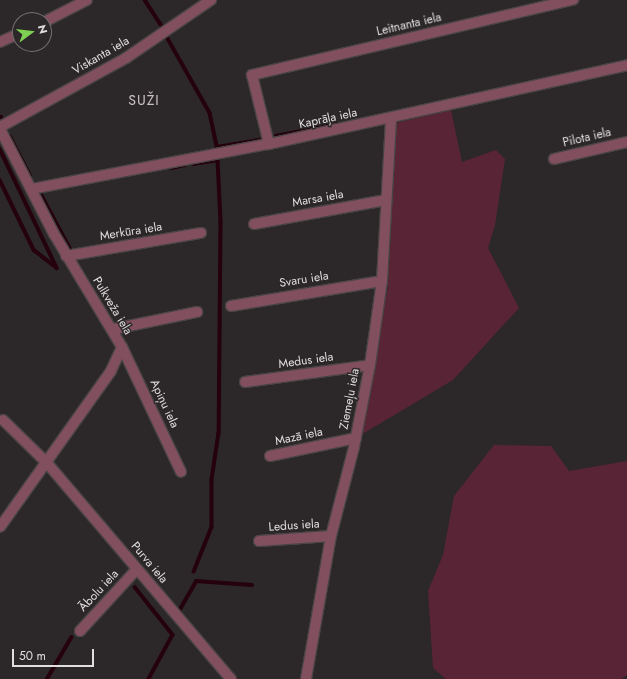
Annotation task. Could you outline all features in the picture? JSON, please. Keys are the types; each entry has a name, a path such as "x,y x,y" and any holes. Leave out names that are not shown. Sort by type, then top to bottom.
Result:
{"street":[{"path":"52,18 87,0"},
{"name":"Viskanta iela","path":"0,128 126,58 211,0"},
{"name":"Leitnanta iela","path":"269,144 252,75 573,0"},
{"path":"0,42 12,37"},
{"name":"Kaprāļa iela","path":"32,189 391,119 627,65"},
{"name":"Ziemeļu iela","path":"306,679 330,536 356,438 370,365 382,281 391,119"},
{"name":"Pulkveža iela","path":"0,128 66,256 114,329 122,347 111,371 0,527"},
{"name":"Pilota iela","path":"554,159 627,142"},
{"name":"Marsa iela","path":"254,224 386,200"},
{"name":"Merkūra iela","path":"66,256 201,233"},
{"name":"Svaru iela","path":"231,306 382,281"},
{"path":"114,329 196,312"},
{"name":"Apiņu iela","path":"122,347 181,472"},
{"name":"Medus iela","path":"245,382 370,365"},
{"name":"Purva iela","path":"3,420 47,463 231,679"},
{"name":"Mazā iela","path":"270,456 356,438"},
{"name":"Ledus iela","path":"259,541 330,536"},
{"name":"Ābolu iela","path":"80,631 137,569"}],"shaded area":[{"path":"451,110 462,162 496,150 505,159 495,225 488,248 519,308 453,380 359,436 388,287 396,123"},
{"path":"494,445 551,446 569,471 627,461 627,675 621,679 446,679 433,668 428,591 443,555 454,496"}],"waterway":[{"path":"145,0 162,26"},
{"path":"167,37 210,113 217,147 259,140"},
{"path":"276,136 338,124"},
{"path":"10,136 30,175"},
{"path":"0,149 57,268"},
{"path":"193,164 218,160 221,222 219,433 212,480 212,527 194,572"},
{"path":"171,168 185,165"},
{"path":"0,180 34,250 56,267"},
{"path":"43,191 40,192 71,250"},
{"path":"179,611 196,581 252,585"},
{"path":"135,587 173,635 149,679"},
{"path":"47,679 71,638"}],"district":[{"name":"SUŽI","path":"144,100"}]}
